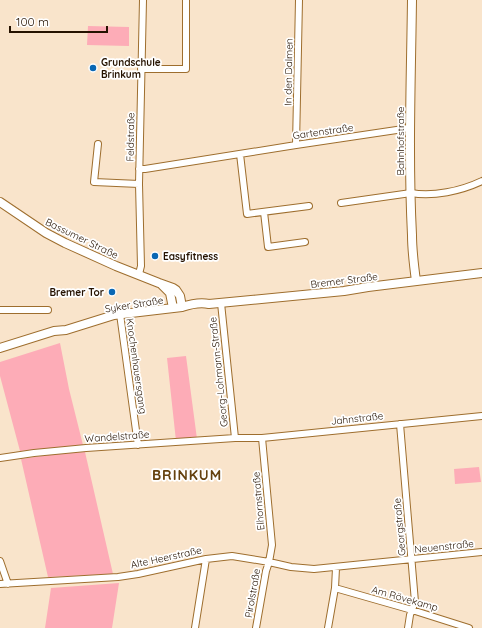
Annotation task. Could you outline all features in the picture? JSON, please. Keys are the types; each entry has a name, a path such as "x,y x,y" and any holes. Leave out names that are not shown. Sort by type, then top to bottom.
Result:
{"street":[{"name":"Feldstraße","path":"139,274 139,169 143,0"},
{"path":"141,69 186,69 186,0"},
{"name":"In den Dalmen","path":"296,145 299,0"},
{"name":"Bahnhofstraße","path":"412,0 410,128 412,237 416,281"},
{"name":"Gartenstraße","path":"139,169 145,170 410,128"},
{"path":"98,144 94,182 139,184"},
{"path":"240,154 246,214 308,206"},
{"path":"341,203 411,194 421,195 449,191 482,182"},
{"name":"Bassumer Straße","path":"0,202 41,230 58,239 87,253 176,290 180,296 182,307"},
{"path":"264,212 268,247 305,242"},
{"name":"Bremer Straße","path":"182,307 192,304 209,304 344,291 482,273"},
{"name":"Bassumer Straße","path":"159,283 170,293 173,308"},
{"name":"Georg-Lohmann-Straße","path":"220,303 235,438"},
{"name":"Syker Straße","path":"0,348 54,331 66,330 120,314 182,307"},
{"path":"0,310 48,310"},
{"name":"Knochenhauersgang","path":"120,314 138,445"},
{"name":"Syker Straße","path":"0,354 58,336 66,330"},
{"name":"Jahnstraße","path":"235,438 262,438 482,416"},
{"name":"Georgstraße","path":"400,424 415,602 410,615 408,628"},
{"name":"Wandelstraße","path":"0,458 86,448 235,438"},
{"name":"Elhornstraße","path":"262,438 272,545 269,562"},
{"name":"Neuenstraße","path":"336,568 482,552"},
{"name":"Alte Heerstraße","path":"0,584 118,577 206,559 232,556 291,567 314,569 336,568"},
{"path":"195,628 206,559"},
{"path":"0,560 8,584"},
{"name":"Pirolstraße","path":"256,628 266,571 269,562"},
{"path":"328,628 335,588 336,568"},
{"name":"Am Rövekamp","path":"335,588 469,628"}],"shaded area":[{"path":"88,26 129,27 129,46 87,45"},
{"path":"60,343 69,389 83,445 20,451 0,376 0,362"},
{"path":"186,356 197,439 176,441 167,358"},
{"path":"85,452 113,574 48,577 21,459 55,454"},
{"path":"479,467 481,482 455,484 454,469"},
{"path":"119,583 112,628 45,628 51,588"}],"place":[{"name":"Grundschule Brinkum","path":"93,68"},
{"name":"Easyfitness","path":"155,256"},
{"name":"Bremer Tor","path":"112,292"}],"district":[{"name":"BRINKUM","path":"187,475"}]}
